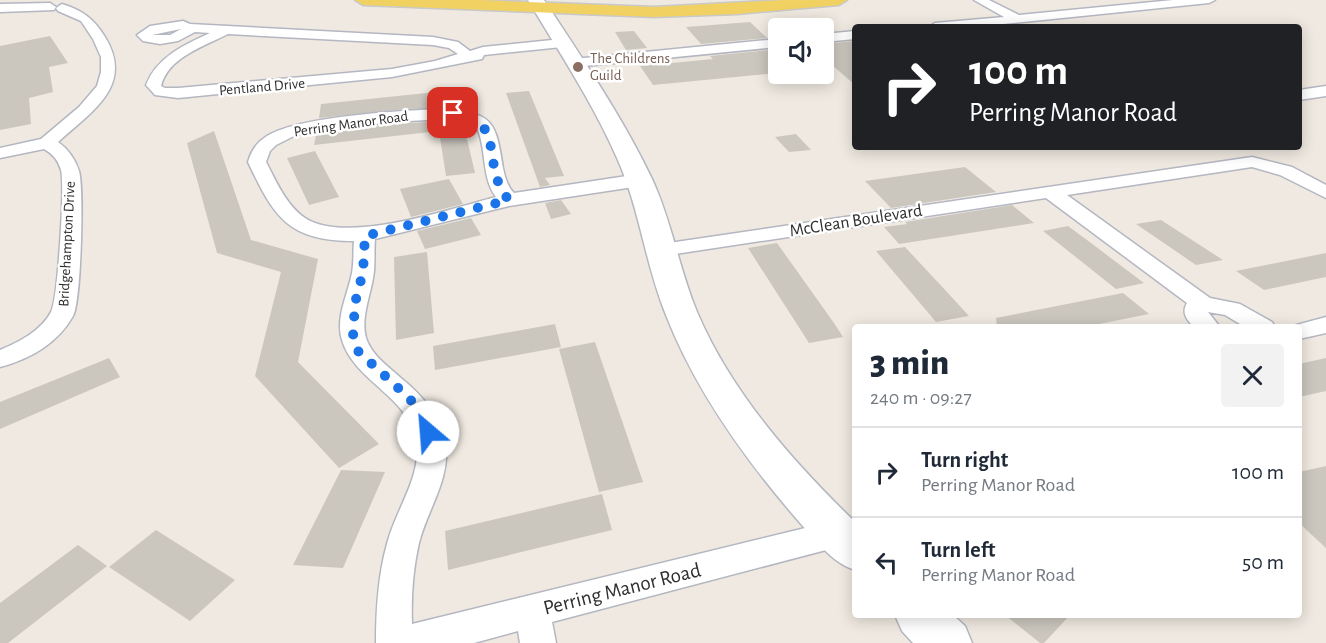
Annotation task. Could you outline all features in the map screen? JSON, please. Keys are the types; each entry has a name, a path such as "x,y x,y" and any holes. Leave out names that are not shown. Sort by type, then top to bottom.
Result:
{"main road":[{"path":"363,0 663,5 762,0"},
{"path":"522,0 538,3 693,11 839,0"}],"street":[{"path":"980,0 1018,19"},
{"path":"966,24 1209,0"},
{"path":"538,3 613,128 640,180 682,313 698,350 749,429 792,484 846,543"},
{"path":"0,8 56,7 77,13 88,20 105,47 110,74 105,86 87,109 47,143 0,153"},
{"name":"Pentland Drive","path":"190,28 433,41 453,45 469,56"},
{"name":"Pentland Drive","path":"228,29 168,62 157,71 154,89 168,93 187,93 323,81 401,72 469,56 768,42"},
{"path":"834,37 852,35"},
{"path":"1302,95 1326,91"},
{"name":"Perring Manor Road","path":"509,200 498,184 486,130 479,120 467,114 427,114 307,128 281,135 264,145 259,152 257,162 282,210 291,220 313,230 334,235 365,236 509,200 640,180"},
{"name":"Bridgehampton Drive","path":"0,359 35,344 51,330 62,316 66,306 71,169 64,157 47,143"},
{"name":"McClean Boulevard","path":"662,250 1252,162 1286,171 1326,192"},
{"path":"1050,192 1205,316 1232,309 1258,324"},
{"path":"365,236 363,272 355,303 353,337 358,351 410,399 424,420 431,444 426,480 403,542 396,577 393,609 394,643"},
{"path":"1302,330 1326,325"},
{"name":"Perring Manor Road","path":"407,643 535,627 846,543"},
{"path":"922,618 947,643"}],"building":[{"path":"750,22 767,38 701,44 686,27"},
{"path":"634,31 647,48 626,50 615,32"},
{"path":"50,36 68,63 49,67 53,92 29,98 31,124 0,130 0,46"},
{"path":"852,41 852,82 834,67 834,43"},
{"path":"768,50 768,74 653,85 640,66 713,59 710,56"},
{"path":"455,90 460,108 405,109 319,118 321,104"},
{"path":"529,91 564,176 545,178 550,185 540,187 506,93"},
{"path":"463,122 475,173 446,176 439,131 314,145 316,135 390,124"},
{"path":"214,131 251,240 318,259 298,362 379,444 339,468 255,376 281,272 217,253 187,143"},
{"path":"796,134 811,150 789,152 775,137"},
{"path":"315,151 339,197 309,205 287,158"},
{"path":"965,167 996,192 891,208 865,181"},
{"path":"449,179 463,204 411,217 400,189"},
{"path":"561,200 571,214 551,219 545,203"},
{"path":"1012,205 1034,223 899,244 884,227 907,224 905,222"},
{"path":"471,218 481,235 425,249 417,231"},
{"path":"1161,220 1223,260 1196,265 1136,224"},
{"path":"1068,226 1144,283 1116,289 1043,231"},
{"path":"777,243 843,337 809,343 748,248"},
{"path":"905,247 969,316 936,322 876,251"},
{"path":"427,252 434,333 396,340 394,257"},
{"path":"1326,253 1326,277 1264,290 1236,271"},
{"path":"1123,293 1149,314 1099,324 997,324 996,318"},
{"path":"555,324 561,347 435,370 433,346"},
{"path":"595,342 643,482 599,492 559,349"},
{"path":"109,358 120,377 0,429 0,402"},
{"path":"1326,358 1326,391 1302,396 1302,363"},
{"path":"1326,466 1326,548 1302,526 1302,471"},
{"path":"341,470 385,472 343,568 293,565"},
{"path":"602,494 612,530 448,570 445,531"},
{"path":"156,530 235,580 190,621 109,567"},
{"path":"78,545 107,566 8,643 0,643 0,603"},
{"path":"1009,618 1067,618 1044,643 1040,643"}],"place":[{"name":"The Childrens Guild","path":"578,67"}],"route":[{"path":"428,432 424,420 410,399 358,351 353,337 355,303 363,272 365,236 509,200 500,190 496,178 486,130 479,120 467,114 453,113"}]}
